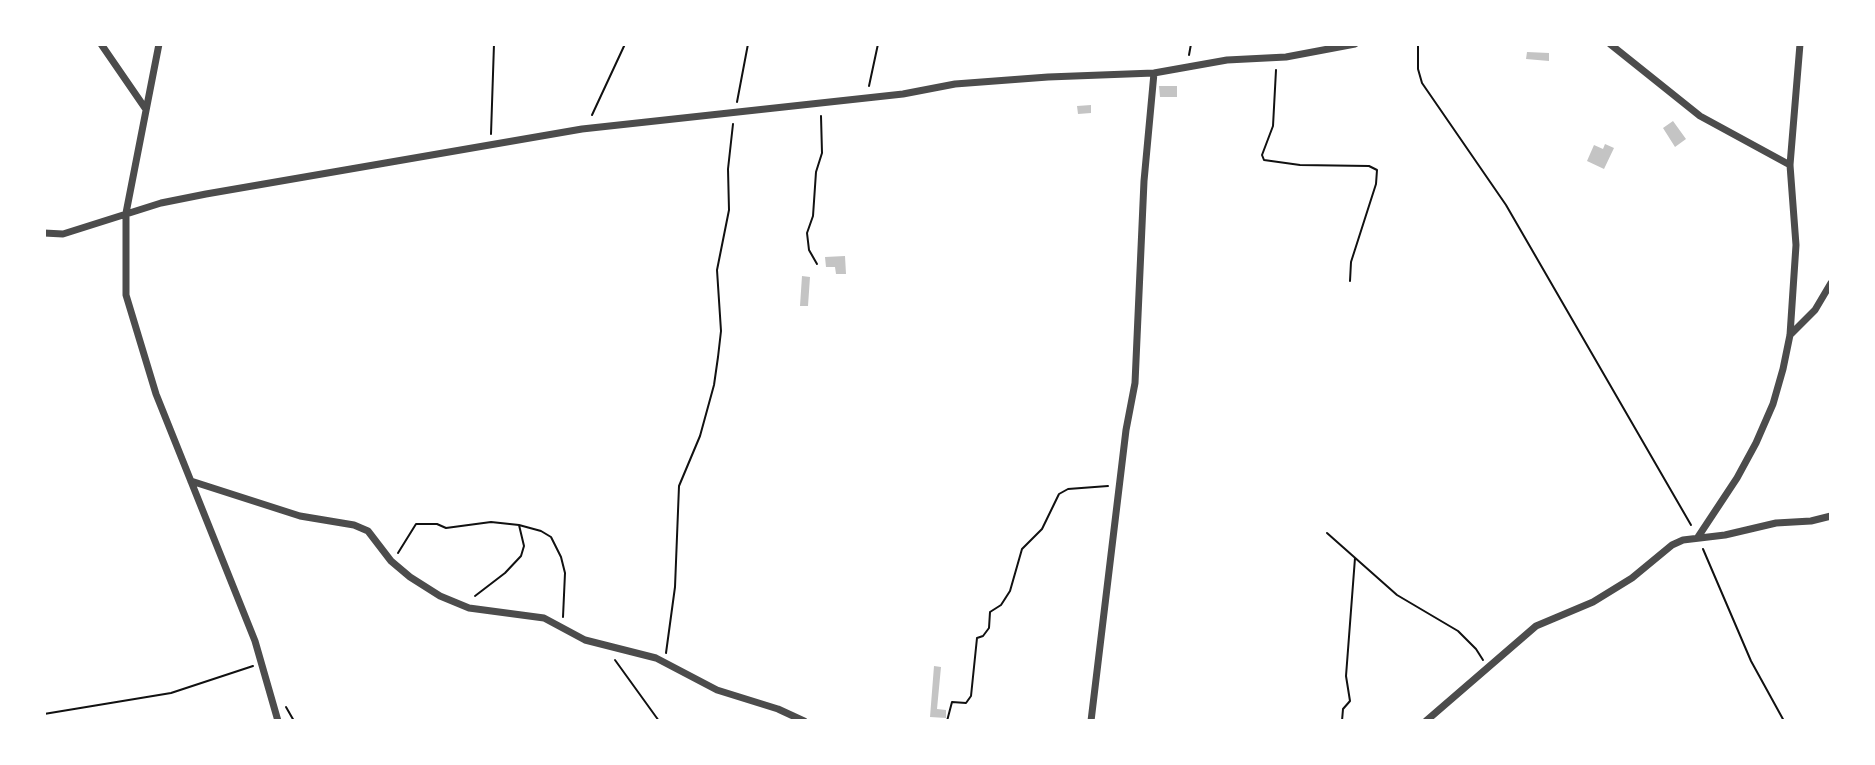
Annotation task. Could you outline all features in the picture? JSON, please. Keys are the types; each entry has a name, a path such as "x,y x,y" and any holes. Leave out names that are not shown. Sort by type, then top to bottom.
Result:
{"street":[{"path":"101,44 145,108"},
{"path":"159,44 126,213 126,295 156,394 255,641 278,721"},
{"path":"44,233 63,234 126,213 206,194 582,129 819,103 955,84 1154,73 1213,62 1277,57 1355,44"},
{"path":"1610,44 1700,116 1790,165"},
{"path":"1698,537 1756,443 1773,404 1790,335 1796,245 1790,165 1800,44"},
{"path":"1091,721 1135,383 1145,170 1154,73"},
{"path":"1790,335 1815,310 1831,283"},
{"path":"191,481 300,516 354,525 368,531 393,562 440,596 469,608 544,618 585,640 665,662 717,690 778,709 804,721"},
{"path":"1426,721 1536,626 1593,602 1632,578 1672,545 1698,537 1831,516"}],"path":[{"path":"491,144 494,44"},
{"path":"582,129 597,108 625,44"},
{"path":"665,662 675,587 679,486 700,436 718,357 721,331 717,270 729,210 728,169 748,44"},
{"path":"868,97 878,44"},
{"path":"1418,44 1418,69 1422,83 1506,205 1698,537 1751,661 1784,721"},
{"path":"1277,57 1273,126 1262,155 1264,160 1300,165 1369,166 1377,170 1376,184 1351,262 1350,281"},
{"path":"817,264 809,250 807,233 813,216 816,172 822,153 819,103"},
{"path":"947,721 952,702 966,703 971,696 977,638 989,628 990,612 1001,605 1010,591 1022,549 1037,536 1059,494 1068,489 1120,486"},
{"path":"393,562 416,524 437,524 446,528 491,522 541,531 551,537 565,573 564,614 559,625"},
{"path":"469,608 474,597 521,556 524,546 519,525"},
{"path":"1327,533 1397,595 1458,631 1488,667"},
{"path":"1342,721 1343,709 1350,701 1346,676 1355,556"},
{"path":"605,646 659,721"},
{"path":"44,714 171,693 260,664"}],"building":[{"path":"1527,52 1549,53 1549,61 1526,59"},
{"path":"1159,86 1177,86 1177,97 1160,97"},
{"path":"1091,105 1091,113 1078,114 1077,106"},
{"path":"1673,121 1686,139 1675,147 1663,128"},
{"path":"1605,144 1614,148 1604,169 1587,161 1594,145 1603,149"},
{"path":"845,256 846,274 836,274 835,267 826,267 825,257"},
{"path":"802,276 810,277 808,306 800,306"},
{"path":"934,666 941,667 937,709 946,710 946,718 930,717"}]}
